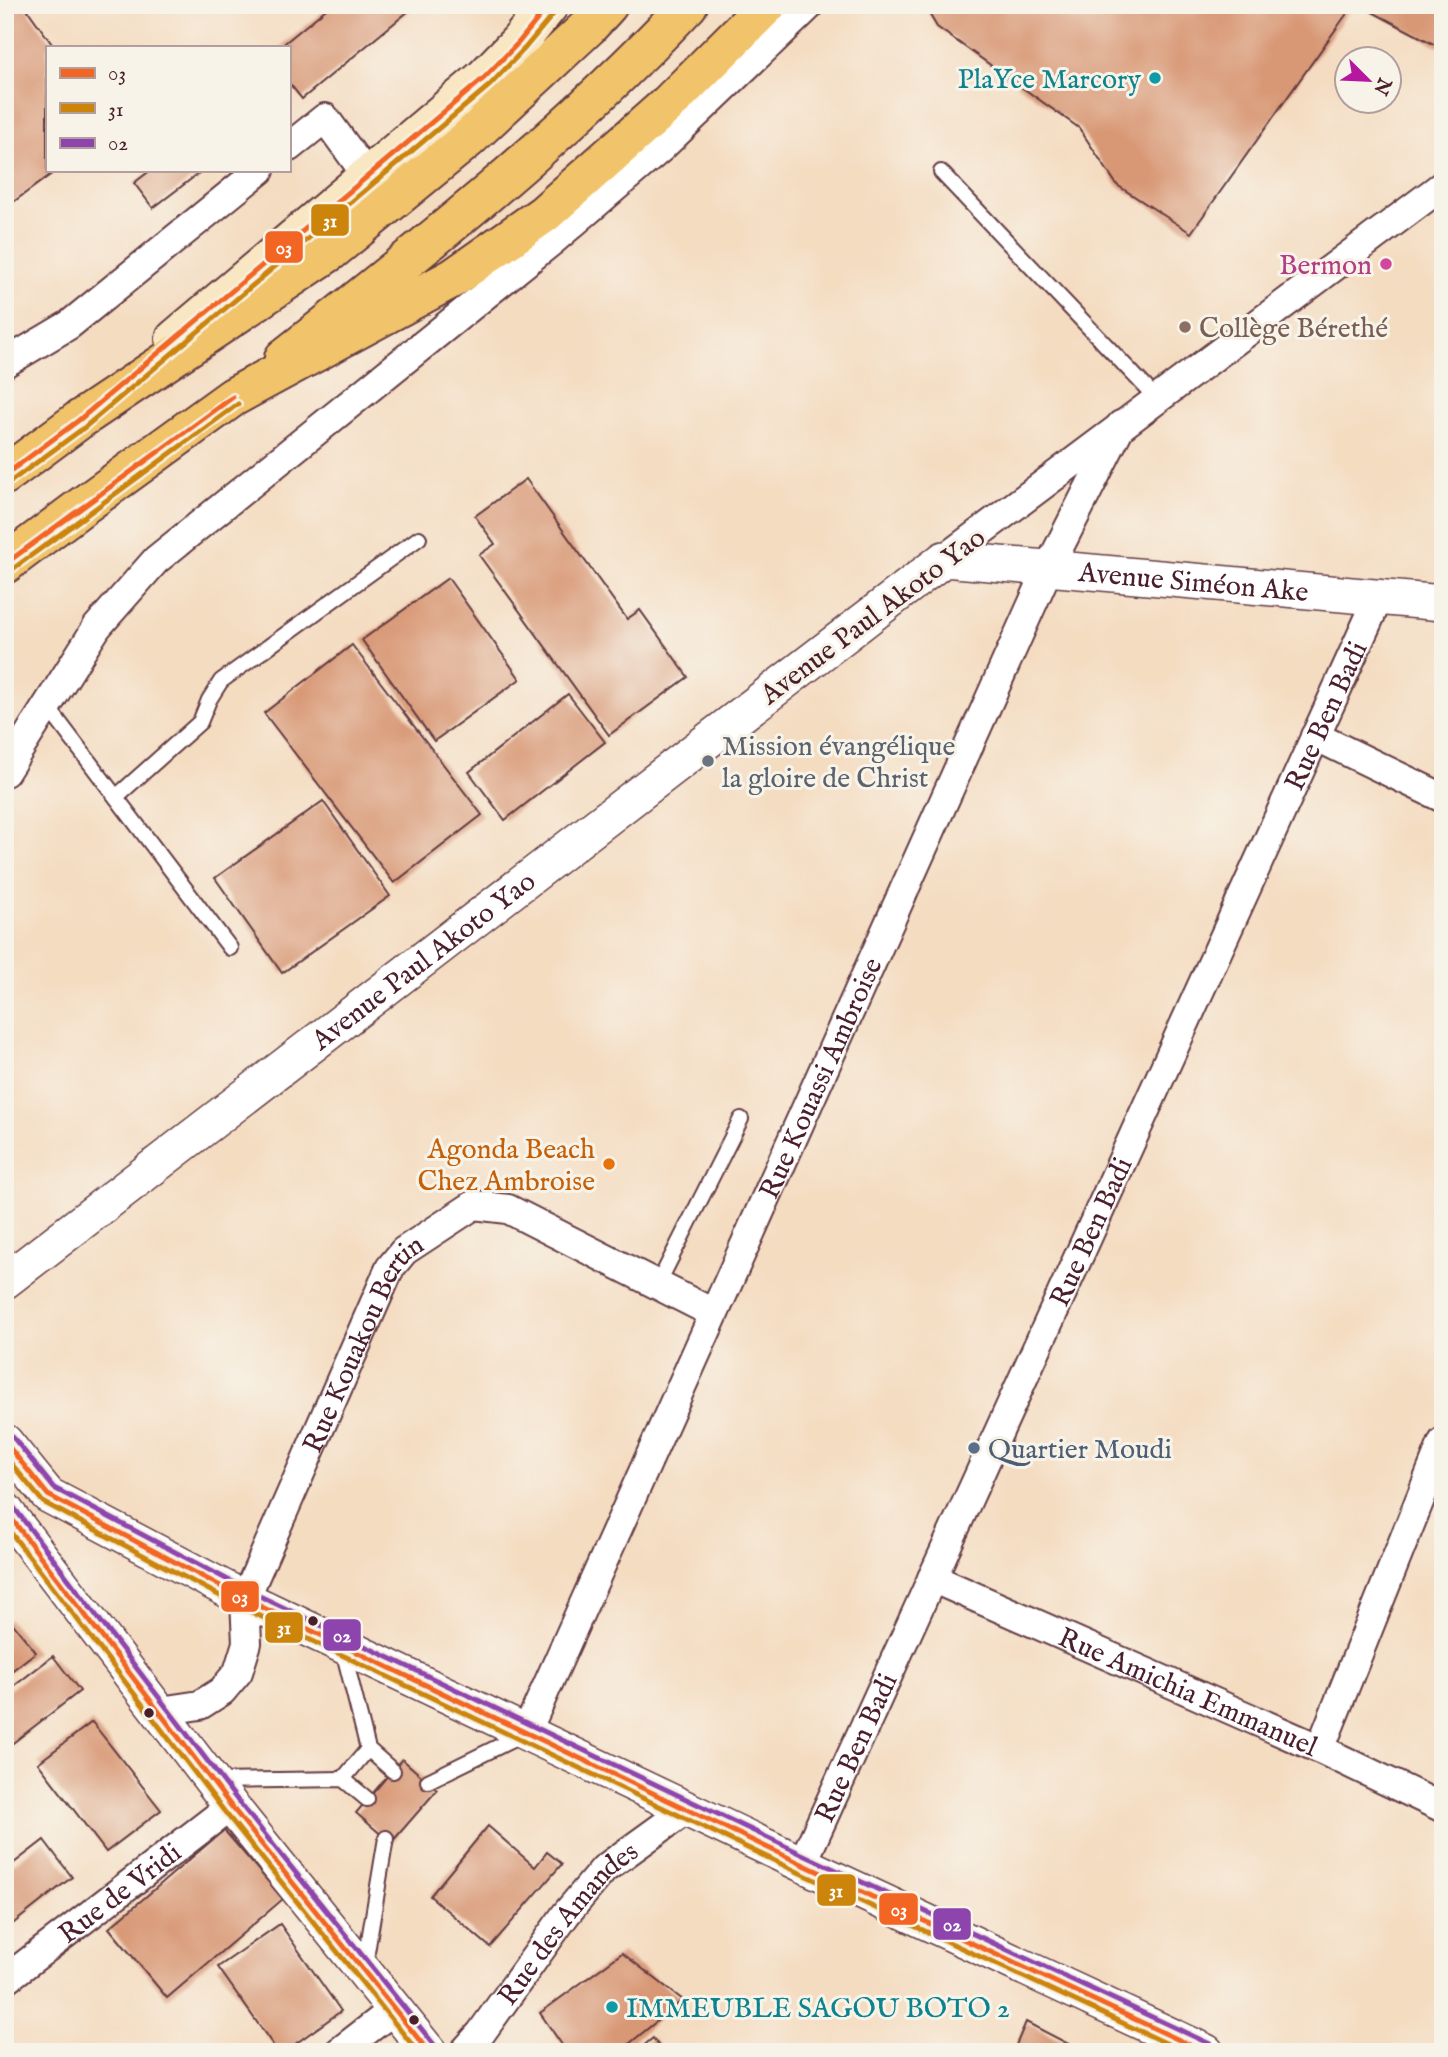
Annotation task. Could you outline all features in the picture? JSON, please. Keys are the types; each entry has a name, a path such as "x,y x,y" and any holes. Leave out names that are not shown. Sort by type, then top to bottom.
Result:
{"main road":[{"path":"79,420 484,78 519,42 549,5"},
{"path":"5,475 79,420 331,251 468,139 608,5"},
{"path":"233,397 453,278 544,214 668,104 767,5"},
{"path":"5,564 233,397 442,234 580,111 679,15"}],"street":[{"path":"5,772 97,627 156,560 598,202 662,147 810,5"},
{"path":"290,146 325,118 368,177"},
{"path":"5,363 69,325 258,172"},
{"name":"Avenue Paul Akoto Yao","path":"5,1281 944,559 1443,184"},
{"path":"544,214 598,202"},
{"name":"Rue Kouassi Ambroise","path":"526,1733 1048,569 1121,425"},
{"name":"Avenue Siméon Ake","path":"944,559 1443,603"},
{"name":"Rue Ben Badi","path":"802,1864 1378,599"},
{"path":"1315,736 1443,797"},
{"name":"Rue Kouakou Bertin","path":"160,1712 200,1705 222,1691 238,1672 247,1643 245,1599 390,1268 404,1251 474,1205 491,1205 508,1209 713,1313"},
{"path":"1320,1749 1443,1443"},
{"path":"10,1448 48,1495 245,1599 802,1864 1206,2052"},
{"path":"5,1510 222,1794 429,2052"},
{"name":"Rue Amichia Emmanuel","path":"932,1578 1320,1749 1443,1808"},
{"name":"Rue de Vridi","path":"5,1980 222,1794"},
{"name":"Rue des Amandes","path":"464,2052 481,2033 566,1914 604,1869 687,1809"},
{"path":"340,2052 396,2008"}],"lane":[{"path":"941,172 1157,399"},
{"path":"116,797 200,722 221,681 419,538"},
{"path":"47,706 230,948"},
{"path":"658,1284 741,1119"},
{"path":"342,1647 368,1749 393,1771"},
{"path":"428,1781 526,1733"},
{"path":"222,1794 343,1779 368,1749"},
{"path":"343,1779 368,1799"},
{"path":"364,1969 386,1838"}],"building":[{"path":"5,5 24,5 53,46 46,46 46,172 54,172 5,208"},
{"path":"331,5 416,5 302,99 290,84 290,46 281,46"},
{"name":"PlaYce Marcory","path":"924,5 1353,5 1191,233 1117,185 1079,128 937,27"},
{"path":"1359,5 1443,5 1443,49"},
{"path":"148,172 200,172 153,208 134,183"},
{"path":"526,479 627,619 640,610 688,677 609,735 479,555 495,544 475,516"},
{"path":"448,578 520,679 434,741 362,640"},
{"path":"352,645 482,815 394,883 264,713"},
{"path":"568,694 605,742 505,820 469,772"},
{"path":"323,801 390,896 282,973 215,878"},
{"path":"9,1619 36,1652 5,1676 5,1622"},
{"path":"53,1656 80,1691 9,1746 5,1742 5,1693"},
{"path":"92,1722 161,1810 106,1852 38,1763"},
{"path":"402,1759 437,1790 391,1843 356,1813"},
{"path":"488,1826 535,1867 547,1852 562,1864 490,1947 430,1896"},
{"path":"224,1830 283,1899 167,1998 109,1928"},
{"path":"44,1840 72,1877 5,1930 5,1870"},
{"path":"280,1924 341,2011 284,2052 278,2052 218,1967"},
{"name":"IMMEUBLE SAGOU BOTO 2","path":"622,1953 683,2000 619,2052 567,2052 540,2013"},
{"path":"1026,2022 1084,2052 1013,2052"},
{"path":"653,2038 663,2052 636,2052"}],"transit line":[{"name":"03","path":"5,475 79,420 484,78 519,42 549,5"},
{"name":"31","path":"10,482 85,427 490,85 556,11"},
{"name":"03","path":"5,564 233,397"},
{"name":"31","path":"10,571 238,404"},
{"name":"02","path":"12,1436 54,1488 249,1591 806,1856 1210,2044"},
{"name":"03","path":"5,1442 48,1495 245,1599 1205,2052"},
{"name":"31","path":"5,1456 43,1502 241,1607 798,1872 1185,2052"},
{"name":"02","path":"12,1505 238,1801 436,2047"},
{"name":"03","path":"5,1510 231,1806 429,2052"},
{"name":"31","path":"5,1525 224,1811 418,2052"}],"place":[{"name":"PlaYce Marcory","path":"1155,78"},
{"name":"Bermon","path":"1386,264"},
{"name":"Collège Bérethé","path":"1185,327"},
{"name":"Mission évangélique la gloire de Christ","path":"708,761"},
{"name":"Agonda Beach Chez Ambroise","path":"609,1164"},
{"name":"Quartier Moudi","path":"974,1448"},
{"name":"IMMEUBLE SAGOU BOTO 2","path":"612,2007"}]}
